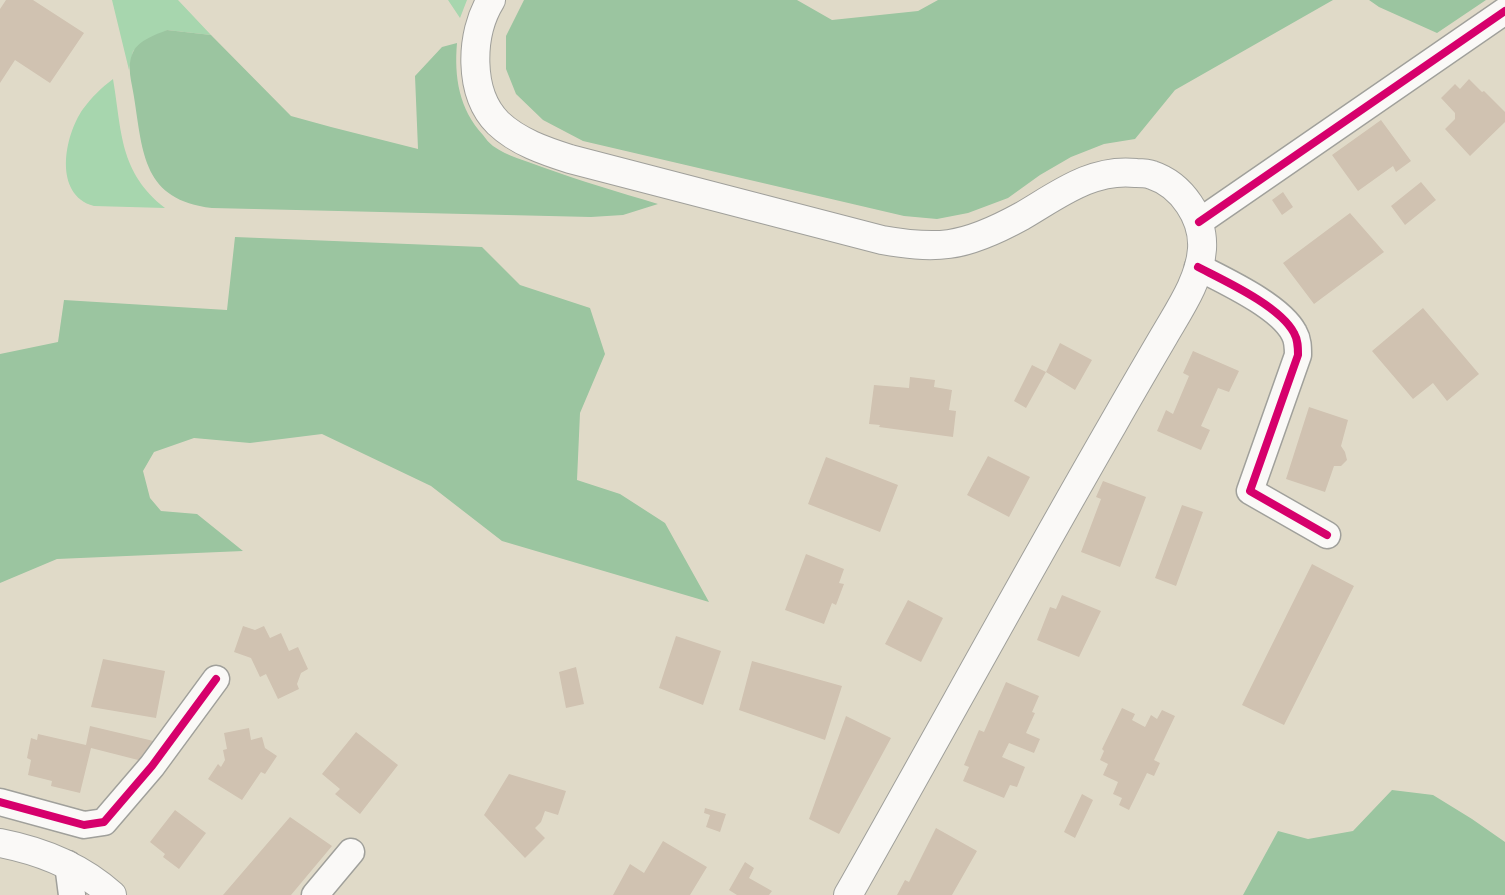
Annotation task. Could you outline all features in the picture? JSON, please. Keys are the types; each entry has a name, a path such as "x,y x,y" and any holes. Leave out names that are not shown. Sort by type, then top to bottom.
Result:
{"main road":[{"path":"491,0 485,9 477,37 476,69 482,95 489,111 511,133 532,145 562,156 882,240 915,246 951,244 987,233 1021,217 1068,188 1091,177 1123,171 1151,174 1173,186 1187,201 1199,222 1202,248 1198,267 1189,292 1100,446 848,895"},
{"path":"0,842 68,864 102,886 112,895"}],"street":[{"path":"1199,222 1505,11"},
{"path":"1198,267 1258,300 1283,318 1294,332 1298,344 1298,355 1250,491 1327,535"},
{"path":"0,802 84,825 104,822 152,766 216,679"},
{"path":"315,895 351,852"},
{"path":"68,864 72,895"}],"green space":[{"path":"112,0 178,0 211,35 167,30 133,51 129,70"},
{"path":"448,0 467,0 460,18"},
{"path":"524,0 797,0 832,20 918,11 938,0 1333,0 1175,90 1135,139 1104,144 1071,157 1040,175 1008,198 968,213 937,219 904,216 583,141 543,120 516,94 506,69 506,36"},
{"path":"1369,0 1486,0 1437,33 1379,7"},
{"path":"167,30 211,35 291,116 418,149 415,76 442,47 457,43 456,68 463,103 475,125 493,146 510,155 556,172 658,204 623,215 591,217 212,208 189,203 172,195 159,184 151,171 144,155 140,137 130,74 131,58 139,44"},
{"path":"113,79 121,134 131,165 139,180 150,194 165,208 94,206 81,200 72,190 67,178 67,149 76,120 97,93"},
{"path":"235,237 482,247 520,285 590,308 605,354 580,413 577,480 620,494 665,523 709,602 502,541 431,486 322,434 250,443 194,438 154,452 143,471 150,498 161,511 197,514 243,551 57,559 0,583 0,354 58,342 64,300 227,310"},
{"path":"1392,790 1433,795 1505,842 1505,895 1243,895 1278,831 1308,839 1353,831"}],"building":[{"path":"6,0 33,0 84,33 50,83 15,60 0,83 0,9"},
{"path":"1469,79 1505,112 1505,122 1470,156 1445,129 1455,119 1455,113 1441,98 1455,84 1460,89"},
{"path":"1381,120 1411,161 1396,172 1393,166 1358,191 1332,155"},
{"path":"1421,182 1436,200 1405,225 1391,206"},
{"path":"1283,192 1293,207 1282,215 1272,200"},
{"path":"1350,213 1384,252 1314,304 1283,263"},
{"path":"1423,308 1479,374 1447,401 1433,383 1413,399 1372,351"},
{"path":"1060,343 1092,360 1075,390 1046,372"},
{"path":"1193,351 1239,371 1229,392 1218,388 1201,426 1210,430 1201,450 1157,431 1166,410 1173,414 1189,376 1183,373"},
{"path":"1032,365 1046,372 1026,408 1014,401"},
{"path":"910,377 935,380 934,387 952,390 949,410 956,411 953,437 869,424 874,385 909,388"},
{"path":"1309,407 1348,420 1341,446 1347,460 1341,466 1334,466 1325,492 1286,479"},
{"path":"988,456 1030,477 1009,517 967,495"},
{"path":"826,457 898,485 880,532 808,504"},
{"path":"1103,481 1146,497 1120,567 1081,552 1101,499 1096,497"},
{"path":"1182,505 1203,512 1176,586 1155,578"},
{"path":"806,554 844,569 839,583 844,584 836,605 832,603 824,624 785,610"},
{"path":"1312,564 1354,586 1284,725 1242,705"},
{"path":"1062,595 1101,611 1079,657 1037,640 1050,607 1056,609"},
{"path":"908,600 943,618 921,662 885,644"},
{"path":"243,626 255,630 264,626 270,638 281,633 289,651 298,647 308,669 301,673 297,684 299,689 278,699 266,674 260,677 251,658 234,652"},
{"path":"676,636 721,651 703,705 659,688"},
{"path":"103,659 165,671 156,718 91,707"},
{"path":"752,661 842,686 825,740 739,710"},
{"path":"576,667 584,704 566,708 559,672"},
{"path":"1006,682 1039,696 1032,712 1035,713 1026,733 1040,739 1034,753 1009,743 1002,757 1025,767 1017,787 1010,785 1004,798 963,781 969,767 964,765 979,730 984,732"},
{"path":"1122,708 1135,714 1132,720 1145,727 1151,715 1157,719 1162,710 1175,716 1154,760 1160,763 1154,776 1147,773 1129,810 1119,805 1122,798 1113,794 1118,782 1103,775 1108,764 1100,760 1104,751 1102,749"},
{"path":"846,716 891,738 839,834 809,819"},
{"path":"90,726 162,743 146,762 91,748 80,793 51,786 52,781 28,775 31,760 27,758 31,738 37,740 38,734 86,745"},
{"path":"249,728 251,740 262,737 265,748 277,756 265,774 261,772 242,800 208,779 218,764 221,767 225,760 223,750 227,749 224,733"},
{"path":"356,732 398,765 360,814 335,794 340,789 322,774"},
{"path":"509,774 566,791 558,815 545,811 541,822 535,828 545,838 525,858 484,815"},
{"path":"1082,794 1093,800 1075,838 1064,832"},
{"path":"705,808 726,814 720,832 706,827 710,815 704,813"},
{"path":"175,810 206,833 179,869 163,857 165,854 150,842"},
{"path":"290,817 332,846 291,895 223,895"},
{"path":"936,828 977,851 952,895 897,895 905,880 909,882"},
{"path":"663,841 707,867 690,895 613,895 630,864 644,873"},
{"path":"745,862 754,868 749,878 772,891 769,895 737,895 729,890"}],"cycle path":[{"path":"1199,222 1505,11"},
{"path":"1198,267 1265,304 1287,323 1295,336 1298,344 1298,355 1250,491 1327,535"},
{"path":"0,802 84,825 104,822 152,766 216,679"}]}
